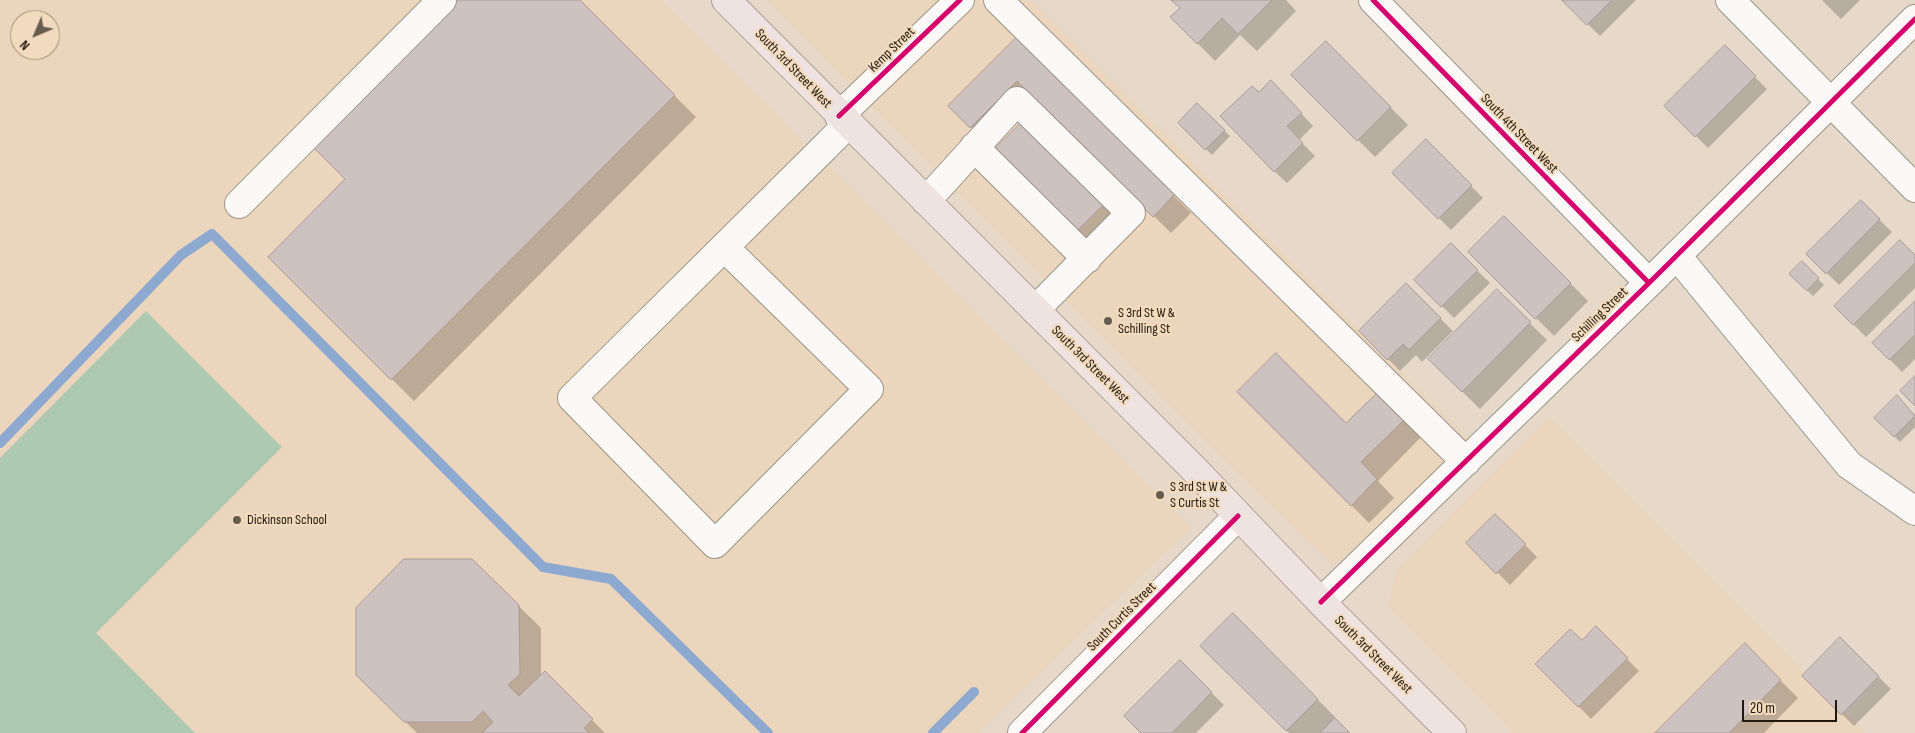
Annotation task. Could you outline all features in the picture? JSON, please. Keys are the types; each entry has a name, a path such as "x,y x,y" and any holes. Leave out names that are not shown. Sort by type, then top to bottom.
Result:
{"main road":[{"name":"South 3rd Street West","path":"726,0 1035,310 1320,602 1452,733"}],"street":[{"path":"240,204 442,0"},
{"name":"Kemp Street","path":"724,247 869,388 715,544 572,398 724,247 960,0"},
{"path":"998,0 1466,462"},
{"name":"South 4th Street West","path":"1373,0 1649,283"},
{"path":"1730,0 1915,188"},
{"name":"Schilling Street","path":"1320,602 1677,256 1915,19"},
{"path":"926,201 1016,101 1131,214 1035,310"},
{"path":"974,147 1087,259"},
{"path":"1677,256 1849,465 1915,511"},
{"name":"South Curtis Street","path":"1022,733 1238,516"}],"shaded area":[{"path":"0,0 662,0 1191,528 978,733 0,733"},
{"path":"766,0 1031,0 1469,440 1334,566 1231,467"},
{"path":"1550,417 1866,733 1514,733 1387,606 1398,568"}],"green space":[{"path":"146,311 282,447 96,633 195,733 0,733 0,458"}],"building":[{"path":"459,0 580,0 675,95 391,380 268,257 345,179 313,147"},
{"path":"1171,0 1272,0 1238,34 1222,18 1197,44 1170,17 1180,8"},
{"path":"1562,0 1612,0 1587,25"},
{"path":"1016,38 1175,194 1153,217 1017,81 970,128 948,106"},
{"path":"1326,41 1391,107 1357,141 1291,75"},
{"path":"1725,45 1756,76 1695,137 1664,106"},
{"path":"1271,80 1302,113 1287,126 1303,143 1274,172 1220,116 1252,86 1259,92"},
{"path":"1197,103 1225,130 1205,150 1178,123"},
{"path":"1022,122 1104,204 1077,231 995,149"},
{"path":"1426,139 1472,185 1438,219 1392,173"},
{"path":"1861,200 1880,219 1826,274 1806,254"},
{"path":"1504,216 1571,283 1535,319 1468,252"},
{"path":"1900,240 1915,255 1915,263 1853,325 1834,306"},
{"path":"1451,243 1478,270 1441,307 1414,280"},
{"path":"1802,261 1819,278 1807,291 1789,274"},
{"path":"1406,283 1441,318 1409,350 1403,344 1387,360 1359,331"},
{"path":"1497,289 1531,322 1462,392 1428,359"},
{"path":"1915,301 1915,335 1889,360 1872,343"},
{"path":"1276,353 1346,423 1378,392 1405,419 1361,462 1377,479 1351,506 1237,392"},
{"path":"1915,376 1915,406 1900,391"},
{"path":"1897,395 1915,416 1894,437 1874,418"},
{"path":"1495,514 1526,544 1496,574 1466,543"},
{"path":"404,559 472,559 519,605 520,674 508,685 519,696 545,671 593,719 584,728 589,733 482,733 493,722 483,711 472,722 404,722 356,675 356,608"},
{"path":"1233,613 1318,699 1286,731 1200,646"},
{"path":"1596,626 1628,658 1578,707 1535,664 1570,629 1582,640"},
{"path":"1840,637 1879,676 1841,715 1802,676"},
{"path":"1745,643 1781,680 1729,733 1655,733"},
{"path":"1180,660 1212,692 1172,733 1141,733 1124,716"},
{"path":"1335,718 1350,733 1320,733"}],"waterway":[{"path":"0,443 181,255 212,234 543,567 611,579 768,733"},
{"path":"933,733 974,692"}],"cycle path":[{"path":"839,116 960,0"},
{"path":"1373,0 1649,283"},
{"path":"1321,602 1649,283 1915,19"},
{"path":"1022,733 1238,516"}],"place":[{"name":"S 3rd St W & Schilling St","path":"1108,321"},
{"name":"S 3rd St W & S Curtis St","path":"1160,495"},
{"name":"Dickinson School","path":"237,520"}]}
